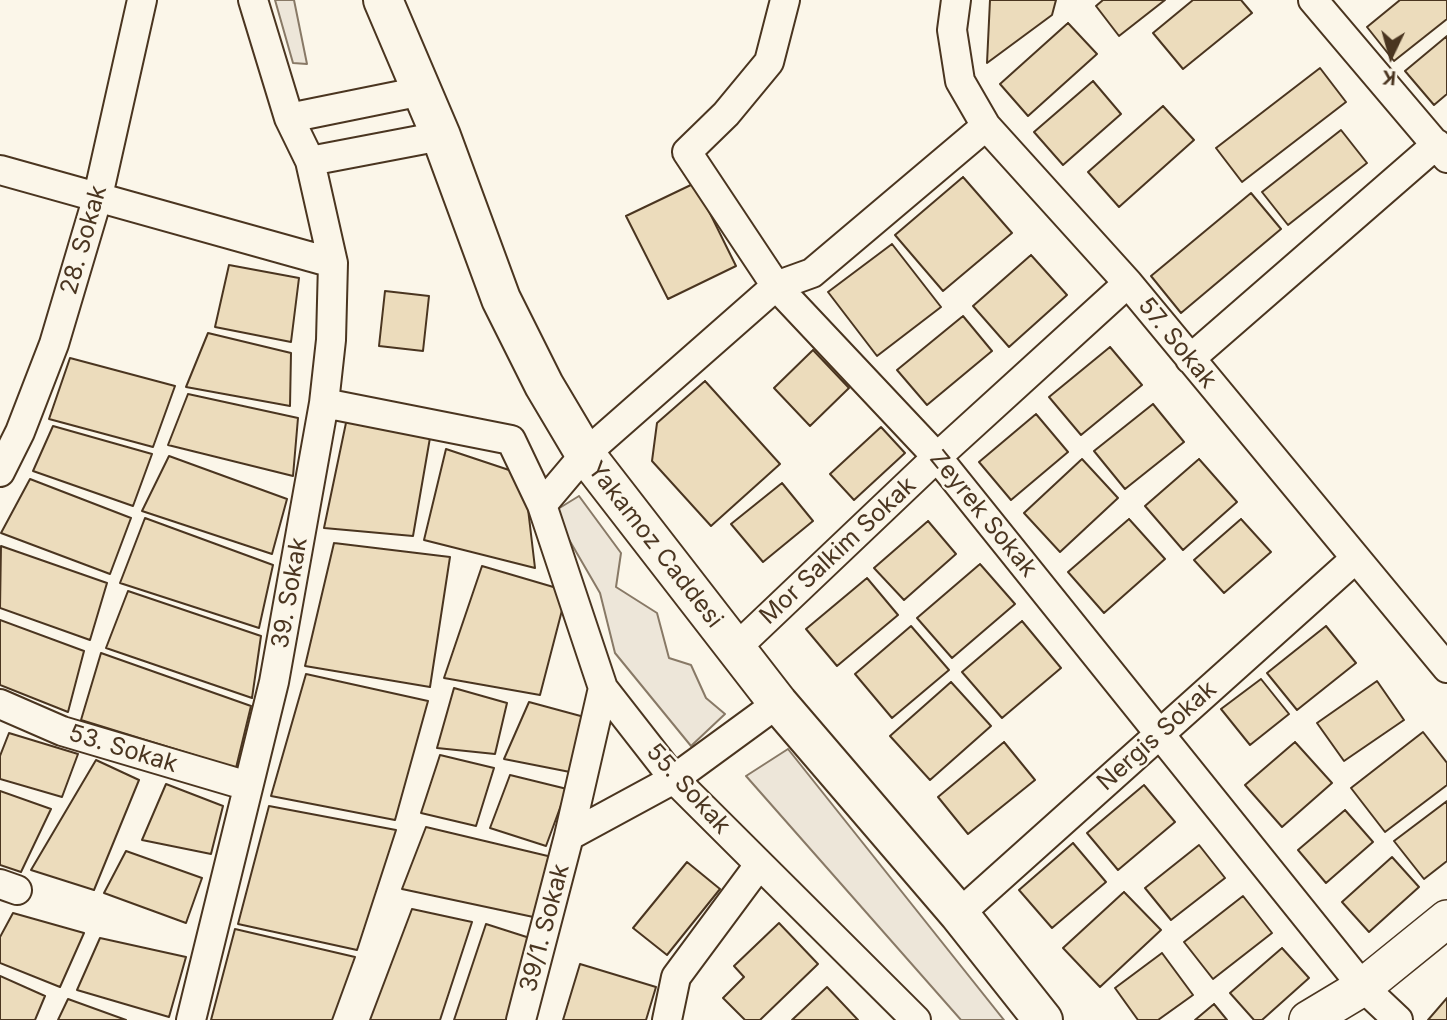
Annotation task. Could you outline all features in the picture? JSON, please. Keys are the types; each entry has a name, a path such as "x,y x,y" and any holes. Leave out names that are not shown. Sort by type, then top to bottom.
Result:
{"main road":[{"name":"Yakamoz Caddesi","path":"383,0 441,136 501,299 544,385 585,454 778,703 959,914 1043,1020"}],"street":[{"name":"28. Sokak","path":"0,472 20,432 54,344 98,196 142,0"},
{"name":"39. Sokak","path":"191,1020 274,682 324,403 331,340 333,262 310,161 289,118 253,0"},
{"name":"Zeyrek Sokak","path":"785,0 769,62 726,114 687,152 776,286 937,457 1363,987 1398,1020"},
{"name":"57. Sokak","path":"956,0 952,30 960,81 985,126 1128,284 1447,668"},
{"path":"1190,359 1442,151 1313,0"},
{"path":"289,118 422,91"},
{"path":"542,505 585,454 776,286 812,274 985,126"},
{"path":"310,161 441,136"},
{"path":"0,170 333,262"},
{"name":"Mor Salkim Sokak","path":"735,649 937,457 1128,284"},
{"name":"55. Sokak","path":"324,403 512,440 542,505 570,581 603,688 674,779 916,1020"},
{"name":"Nergis Sokak","path":"959,914 1354,559"},
{"name":"39/1. Sokak","path":"521,1020 569,836 603,688"},
{"name":"39/1. Sokak","path":"569,836 674,779 778,703"},
{"name":"53. Sokak","path":"0,704 62,732 248,786"},
{"path":"667,1020 676,978 759,865"},
{"path":"1308,1020 1363,987 1447,919"}],"shaded area":[{"path":"275,0 294,0 307,64 293,63"},
{"path":"579,496 621,553 616,587 657,613 669,658 691,665 706,698 725,714 691,746 615,653 600,593 553,512"},
{"path":"788,749 1004,1020 961,1020 746,776"}],"building":[{"path":"990,0 1056,0 1052,15 987,63"},
{"path":"1103,0 1165,0 1119,36 1096,6"},
{"path":"1193,0 1241,0 1252,13 1183,69 1153,33"},
{"path":"1400,0 1447,0 1447,19 1394,61 1367,27"},
{"path":"1068,23 1097,54 1028,116 1000,84"},
{"path":"1447,36 1447,94 1434,105 1405,71"},
{"path":"1320,68 1346,102 1242,182 1216,148"},
{"path":"1093,81 1121,114 1063,165 1034,132"},
{"path":"1163,106 1194,140 1119,207 1088,172"},
{"path":"1341,130 1367,163 1288,225 1262,192"},
{"path":"963,177 1012,233 943,291 895,235"},
{"path":"695,183 736,266 668,299 626,216"},
{"path":"1251,193 1281,229 1181,313 1151,276"},
{"path":"892,244 941,307 877,356 828,292"},
{"path":"1031,255 1067,295 1009,347 973,306"},
{"path":"229,265 299,278 291,342 215,327"},
{"path":"385,291 429,296 423,351 379,346"},
{"path":"963,316 992,351 927,405 897,370"},
{"path":"208,333 291,353 290,406 186,387"},
{"path":"1110,347 1142,385 1081,435 1049,397"},
{"path":"813,350 849,388 810,426 774,388"},
{"path":"70,358 175,386 153,447 49,419"},
{"path":"705,381 780,464 711,526 652,461 657,423"},
{"path":"188,394 298,418 293,476 168,445"},
{"path":"1153,404 1184,442 1125,489 1094,451"},
{"path":"1036,414 1068,452 1011,500 979,462"},
{"path":"347,418 431,432 413,536 324,528"},
{"path":"53,426 152,454 133,506 33,471"},
{"path":"881,427 905,453 854,500 830,474"},
{"path":"446,449 524,475 535,568 424,540"},
{"path":"169,456 287,499 272,554 142,511"},
{"path":"1082,459 1118,498 1060,552 1024,513"},
{"path":"1199,459 1237,502 1183,550 1145,506"},
{"path":"30,479 131,518 110,574 1,533"},
{"path":"782,483 813,521 763,562 731,524"},
{"path":"145,518 273,565 259,628 120,583"},
{"path":"1129,519 1165,559 1104,613 1068,572"},
{"path":"1241,519 1271,552 1224,593 1194,560"},
{"path":"928,521 956,554 904,600 874,568"},
{"path":"334,543 450,557 430,687 305,666"},
{"path":"1,546 107,583 90,640 0,608"},
{"path":"980,564 1015,604 952,658 917,618"},
{"path":"482,566 567,591 540,695 444,678"},
{"path":"867,578 898,615 837,666 806,629"},
{"path":"128,591 261,636 252,698 106,648"},
{"path":"0,620 84,651 68,712 0,685"},
{"path":"1022,621 1061,668 1002,718 962,672"},
{"path":"911,626 949,670 892,718 855,674"},
{"path":"1326,626 1356,663 1297,710 1267,673"},
{"path":"101,653 251,706 236,768 81,720"},
{"path":"306,674 428,701 395,820 271,796"},
{"path":"1261,679 1289,714 1250,745 1221,709"},
{"path":"1377,681 1404,720 1344,761 1317,723"},
{"path":"951,682 991,726 930,780 890,736"},
{"path":"454,688 507,703 495,754 437,748"},
{"path":"529,702 588,718 570,772 504,759"},
{"path":"1423,732 1447,763 1447,785 1385,832 1351,788"},
{"path":"9,733 78,754 62,797 0,779 0,756"},
{"path":"1004,742 1035,780 968,834 938,797"},
{"path":"1295,742 1332,783 1282,827 1245,785"},
{"path":"440,755 494,768 476,826 421,813"},
{"path":"96,760 139,780 94,890 31,870"},
{"path":"510,775 567,789 546,846 490,828"},
{"path":"166,784 223,806 211,854 142,840"},
{"path":"1144,785 1175,822 1118,870 1087,833"},
{"path":"0,791 51,809 21,872 0,865"},
{"path":"1447,801 1447,861 1424,879 1394,841"},
{"path":"269,806 396,830 357,950 238,924"},
{"path":"1345,810 1373,842 1326,883 1298,850"},
{"path":"426,827 552,857 538,918 402,889"},
{"path":"1073,843 1106,882 1052,928 1019,890"},
{"path":"1199,845 1225,878 1171,920 1145,888"},
{"path":"126,851 202,878 186,923 104,893"},
{"path":"1392,857 1419,887 1369,932 1342,902"},
{"path":"687,862 720,889 667,955 633,928"},
{"path":"1124,892 1161,930 1100,987 1063,948"},
{"path":"1243,896 1272,933 1213,979 1184,942"},
{"path":"412,909 472,922 440,1020 370,1020"},
{"path":"13,913 84,933 60,987 0,963 0,937"},
{"path":"779,923 818,964 760,1020 745,1020 723,998 744,977 734,966"},
{"path":"486,924 536,940 512,1020 454,1020"},
{"path":"235,929 355,957 332,1020 211,1020"},
{"path":"100,938 186,957 169,1017 77,990"},
{"path":"1282,948 1309,978 1262,1020 1254,1020 1230,993"},
{"path":"1162,953 1193,995 1158,1020 1138,1020 1115,988"},
{"path":"580,964 656,987 646,1020 563,1020"},
{"path":"0,976 45,996 35,1020 0,1020"},
{"path":"827,987 858,1020 792,1020"},
{"path":"1447,998 1447,1020 1428,1020"},
{"path":"68,999 126,1020 58,1020"},
{"path":"1214,1004 1227,1020 1195,1020"}]}
